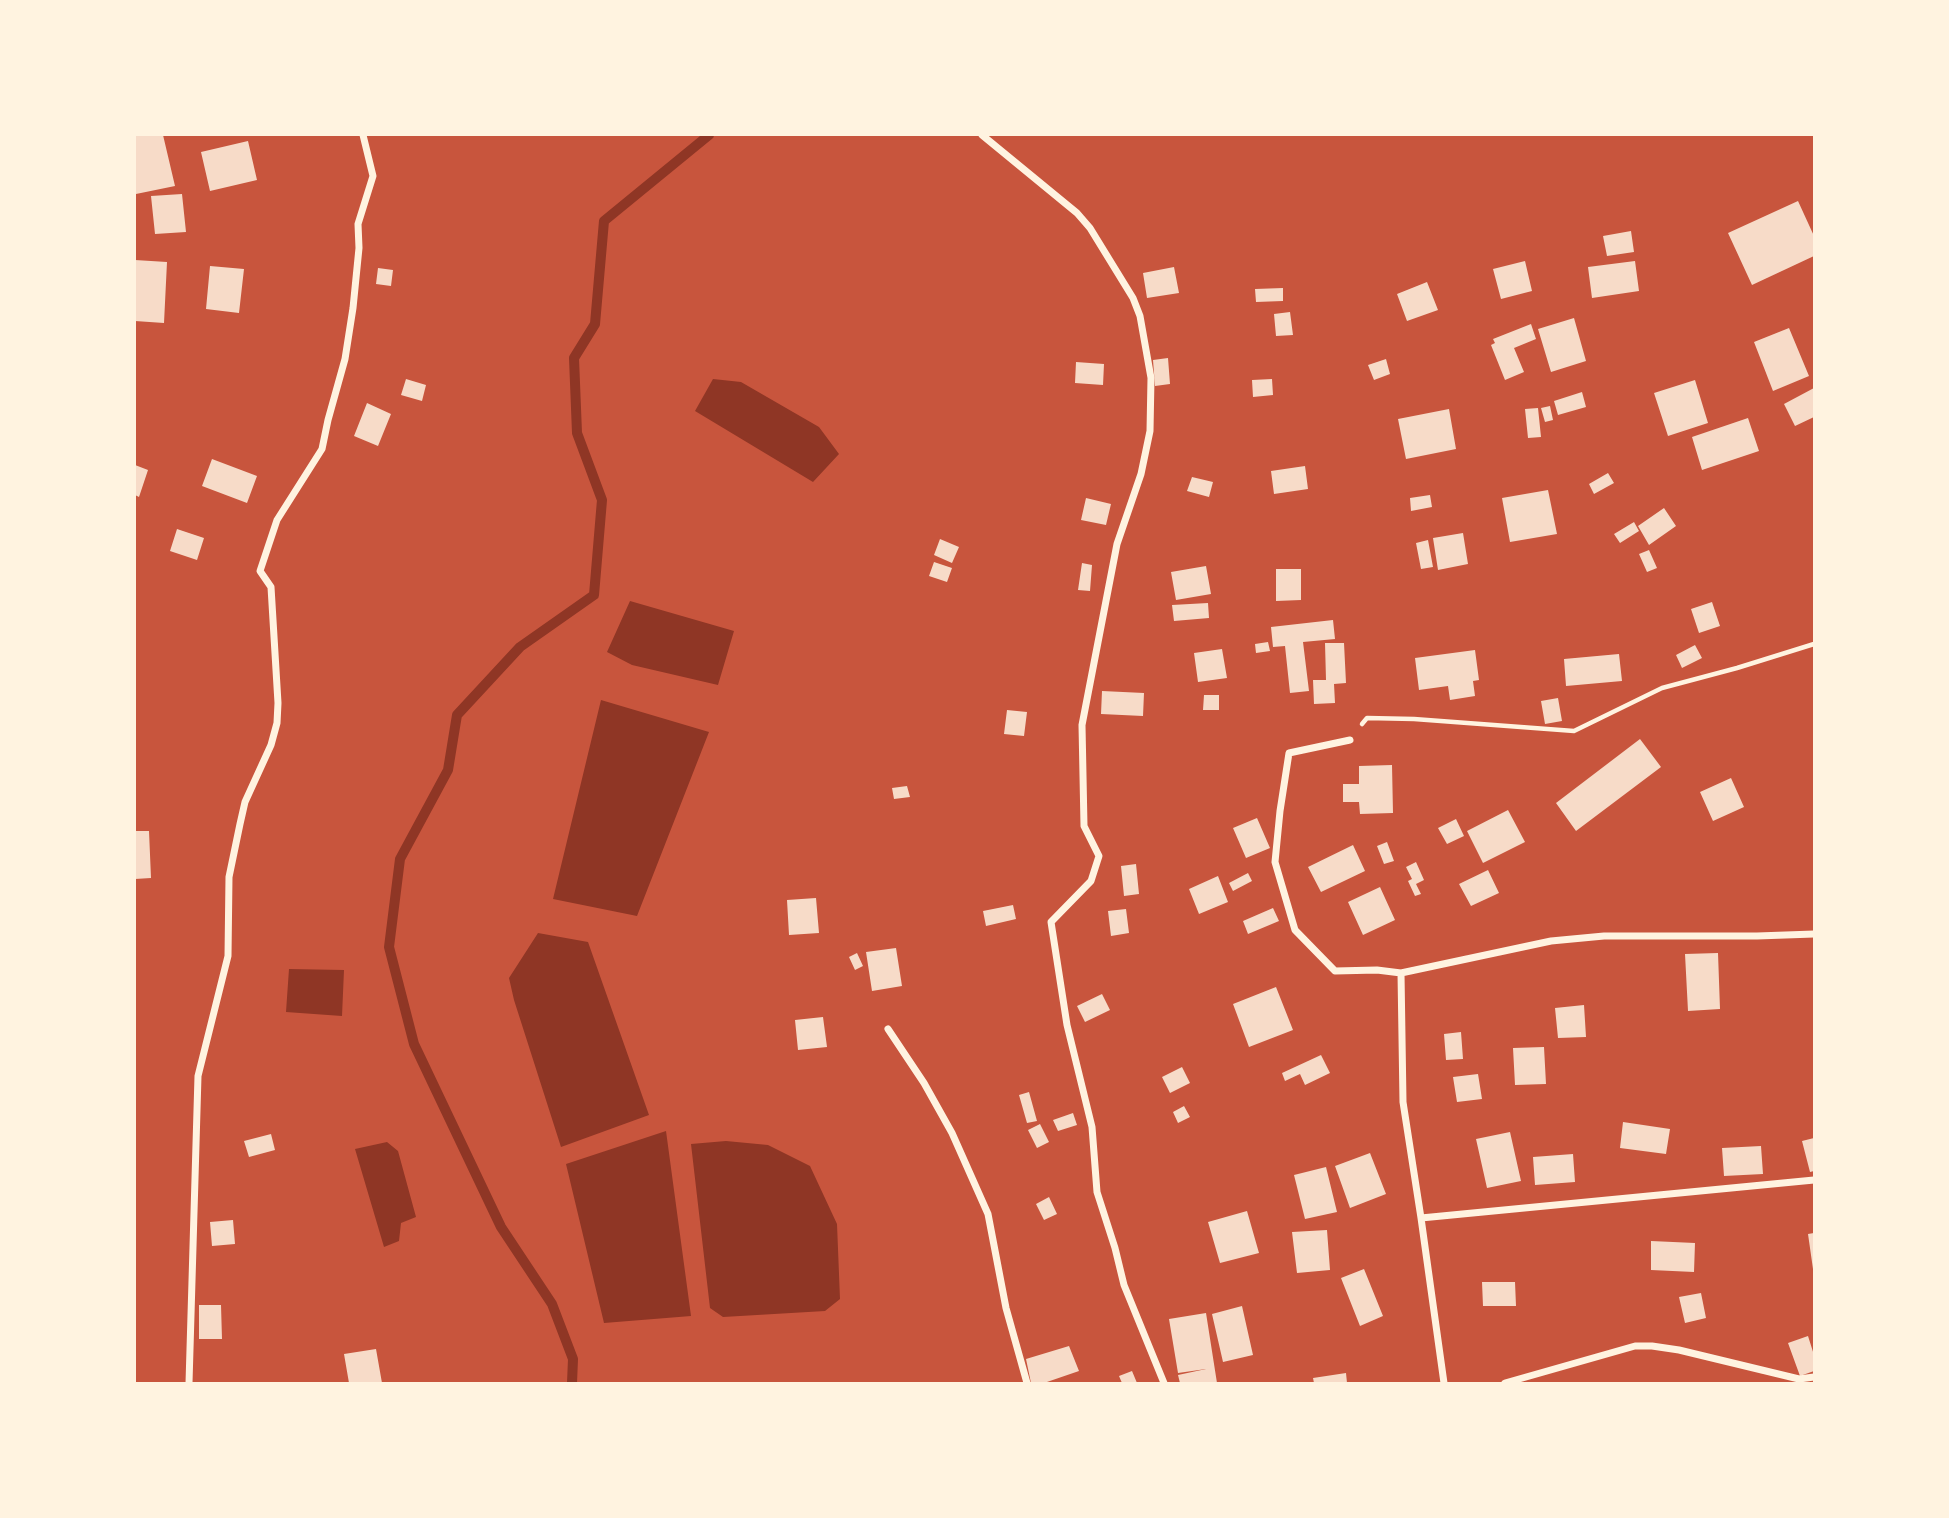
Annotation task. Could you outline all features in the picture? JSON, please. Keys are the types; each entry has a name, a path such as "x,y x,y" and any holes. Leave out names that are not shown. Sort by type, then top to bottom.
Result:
{"street":[{"path":"189,1383 198,1076 228,956 229,877 240,824 245,802 271,745 278,703 271,587 260,571 277,520 322,449 345,359 359,248 358,224 373,176 363,135"},
{"path":"982,135 1077,214 1090,228 1133,298 1140,316 1151,377 1150,431 1140,474 1117,544 1082,725 1084,826 1099,856 1091,881 1051,922 1067,1025 1091,1126 1097,1192 1124,1284 1164,1383"},
{"path":"1350,740 1289,753 1275,862 1295,930 1335,971 1377,970 1401,973 1551,941 1604,936 1814,934"},
{"path":"1401,973 1403,1102 1444,1383"},
{"path":"888,1028 924,1083 952,1133 988,1214 1006,1308 1027,1383"},
{"path":"1421,1218 1814,1180"},
{"path":"1505,1383 1635,1346 1679,1350 1799,1379 1814,1377"}],"path":[{"path":"1350,740 1367,718 1574,731 1662,688 1814,644"}],"shaded area":[{"path":"713,379 741,382 819,427 839,454 813,482 695,411"},
{"path":"630,601 734,631 718,685 632,665 607,652"},
{"path":"601,700 709,732 637,916 553,899"},
{"path":"538,933 588,942 649,1115 561,1147 509,978"},
{"path":"289,969 344,970 342,1016 286,1012"},
{"path":"666,1131 691,1316 604,1323 566,1164"},
{"path":"726,1141 768,1145 810,1166 837,1224 840,1299 825,1311 723,1317 710,1308 691,1144"},
{"path":"387,1142 398,1151 416,1217 401,1223 399,1241 384,1247 355,1149"}],"building":[{"path":"135,135 163,135 175,186 136,194"},
{"path":"248,141 257,180 210,191 201,152"},
{"path":"182,194 186,232 155,234 151,196"},
{"path":"1798,201 1814,236 1814,256 1752,285 1728,233"},
{"path":"1631,231 1634,252 1607,256 1603,236"},
{"path":"135,260 167,262 164,323 135,321"},
{"path":"1525,261 1532,291 1501,299 1493,269"},
{"path":"1635,261 1639,291 1592,298 1588,267"},
{"path":"210,266 244,269 239,313 206,309"},
{"path":"1174,267 1179,293 1147,298 1143,273"},
{"path":"378,268 393,270 391,286 376,284"},
{"path":"1427,282 1438,310 1407,321 1397,294"},
{"path":"1283,288 1283,301 1256,302 1255,289"},
{"path":"1290,312 1293,335 1276,336 1274,314"},
{"path":"1574,318 1586,361 1551,372 1538,329"},
{"path":"1531,324 1536,339 1514,348 1524,372 1505,380 1491,345 1495,343 1493,339"},
{"path":"1789,328 1809,376 1773,391 1754,342"},
{"path":"1168,358 1170,384 1155,386 1153,360"},
{"path":"1386,359 1390,374 1374,380 1368,365"},
{"path":"1076,362 1104,364 1103,385 1075,383"},
{"path":"406,379 426,385 422,401 401,395"},
{"path":"1272,379 1273,395 1253,397 1252,380"},
{"path":"1695,380 1708,423 1668,436 1654,393"},
{"path":"1814,388 1814,417 1795,426 1784,404"},
{"path":"1582,392 1586,407 1558,415 1554,401"},
{"path":"367,403 391,414 378,446 354,436"},
{"path":"1550,406 1553,420 1545,422 1541,408"},
{"path":"1538,408 1541,437 1528,438 1525,409"},
{"path":"1449,409 1456,449 1406,459 1398,419"},
{"path":"1748,418 1759,451 1702,470 1692,437"},
{"path":"212,459 257,476 247,503 202,486"},
{"path":"135,465 148,470 139,497 135,495"},
{"path":"1305,466 1308,489 1274,494 1271,471"},
{"path":"1608,473 1614,483 1594,494 1589,484"},
{"path":"1192,477 1213,482 1209,497 1187,491"},
{"path":"1548,490 1557,534 1510,542 1502,498"},
{"path":"1430,495 1432,507 1411,511 1410,498"},
{"path":"1086,498 1111,504 1106,525 1081,520"},
{"path":"1664,508 1676,526 1649,545 1638,526"},
{"path":"1634,522 1639,531 1620,543 1614,534"},
{"path":"177,529 204,538 197,560 170,551"},
{"path":"1463,533 1468,564 1438,570 1433,538"},
{"path":"940,539 959,547 952,563 934,555"},
{"path":"1428,540 1433,567 1421,569 1416,543"},
{"path":"1649,550 1657,568 1647,572 1639,554"},
{"path":"934,562 952,568 947,582 929,576"},
{"path":"1082,563 1092,565 1090,591 1078,590"},
{"path":"1206,566 1211,594 1176,600 1171,572"},
{"path":"1276,569 1301,569 1301,600 1276,601"},
{"path":"1712,602 1720,626 1699,633 1691,609"},
{"path":"1208,603 1209,618 1174,621 1172,605"},
{"path":"1333,620 1335,639 1303,642 1309,691 1290,693 1285,646 1273,647 1271,627"},
{"path":"1268,642 1270,651 1256,653 1255,644"},
{"path":"1325,643 1344,643 1346,683 1334,684 1335,703 1314,704 1313,680 1326,680"},
{"path":"1695,645 1702,658 1682,668 1676,655"},
{"path":"1222,649 1227,678 1198,682 1194,653"},
{"path":"1475,650 1479,680 1473,681 1475,696 1450,700 1448,686 1419,690 1415,658"},
{"path":"1619,654 1622,681 1566,686 1564,659"},
{"path":"1102,691 1144,693 1143,716 1101,714"},
{"path":"1204,695 1219,695 1219,710 1203,710"},
{"path":"1558,698 1562,721 1545,724 1541,701"},
{"path":"1007,710 1027,712 1024,736 1004,734"},
{"path":"1640,739 1661,767 1576,831 1556,803"},
{"path":"1392,765 1393,813 1360,814 1359,802 1343,802 1343,784 1359,784 1359,766"},
{"path":"1731,778 1744,807 1713,821 1700,792"},
{"path":"907,786 910,797 894,799 892,788"},
{"path":"1508,810 1525,842 1483,863 1467,831"},
{"path":"1257,818 1270,848 1246,858 1233,828"},
{"path":"1456,819 1464,836 1447,844 1438,828"},
{"path":"135,831 149,831 151,878 135,879"},
{"path":"1387,842 1394,861 1384,864 1377,846"},
{"path":"1353,845 1365,871 1321,892 1308,867"},
{"path":"1416,862 1424,880 1416,884 1421,894 1415,896 1408,881 1412,879 1406,867"},
{"path":"1136,864 1139,894 1124,896 1121,866"},
{"path":"1488,870 1499,893 1471,906 1459,884"},
{"path":"1248,873 1252,881 1233,891 1229,883"},
{"path":"1218,876 1228,902 1199,914 1189,889"},
{"path":"1380,887 1395,920 1363,935 1348,902"},
{"path":"816,898 819,933 789,935 787,900"},
{"path":"1013,905 1016,919 986,926 983,911"},
{"path":"1273,908 1279,921 1248,934 1243,921"},
{"path":"1126,909 1129,933 1111,936 1108,911"},
{"path":"896,948 902,986 872,991 866,952"},
{"path":"857,953 863,966 855,970 849,957"},
{"path":"1718,953 1720,1009 1688,1011 1685,954"},
{"path":"1276,987 1293,1030 1249,1047 1233,1004"},
{"path":"1102,994 1110,1010 1085,1022 1077,1006"},
{"path":"1584,1005 1586,1037 1558,1038 1555,1008"},
{"path":"823,1017 827,1047 798,1050 795,1020"},
{"path":"1461,1032 1463,1059 1446,1060 1444,1034"},
{"path":"1544,1047 1546,1084 1515,1085 1513,1048"},
{"path":"1321,1055 1330,1073 1305,1085 1300,1074 1285,1081 1282,1073"},
{"path":"1182,1067 1190,1083 1170,1093 1162,1077"},
{"path":"1478,1074 1482,1099 1457,1102 1453,1077"},
{"path":"1029,1092 1037,1121 1027,1123 1019,1095"},
{"path":"1184,1106 1190,1117 1178,1123 1173,1112"},
{"path":"1073,1113 1077,1125 1058,1131 1053,1120"},
{"path":"1623,1122 1670,1129 1666,1154 1620,1148"},
{"path":"1040,1124 1049,1142 1037,1148 1028,1130"},
{"path":"1510,1132 1521,1181 1487,1188 1476,1139"},
{"path":"271,1134 275,1150 249,1157 244,1141"},
{"path":"1814,1138 1814,1171 1810,1172 1802,1141"},
{"path":"1761,1146 1763,1174 1724,1176 1722,1148"},
{"path":"1370,1153 1386,1194 1350,1208 1335,1166"},
{"path":"1573,1154 1575,1182 1535,1185 1533,1157"},
{"path":"1326,1167 1337,1212 1305,1219 1294,1175"},
{"path":"1049,1197 1057,1214 1044,1220 1036,1204"},
{"path":"1247,1211 1259,1253 1220,1263 1208,1222"},
{"path":"233,1220 235,1244 212,1246 210,1222"},
{"path":"1327,1230 1330,1270 1297,1273 1292,1232"},
{"path":"1814,1233 1814,1268 1813,1269 1808,1234"},
{"path":"1651,1241 1695,1243 1694,1272 1651,1270"},
{"path":"1364,1269 1383,1316 1360,1326 1341,1278"},
{"path":"1482,1282 1515,1282 1516,1306 1483,1306"},
{"path":"1701,1293 1706,1318 1685,1323 1679,1297"},
{"path":"199,1305 221,1305 222,1339 199,1339"},
{"path":"1242,1306 1253,1355 1223,1362 1212,1314"},
{"path":"1206,1313 1217,1383 1180,1383 1178,1375 1206,1369 1178,1373 1169,1319"},
{"path":"1808,1336 1814,1355 1814,1371 1800,1376 1788,1343"},
{"path":"1069,1346 1079,1371 1044,1383 1031,1383 1026,1359"},
{"path":"376,1349 382,1383 349,1383 344,1354"},
{"path":"1132,1371 1137,1383 1122,1383 1119,1376"},
{"path":"1346,1373 1347,1383 1314,1383 1313,1378"}],"waterway":[{"path":"572,1383 573,1359 552,1304 501,1227 414,1044 389,947 400,859 448,770 457,715 520,647 594,595 602,500 577,433 574,358 595,324 604,221 709,135"}]}
